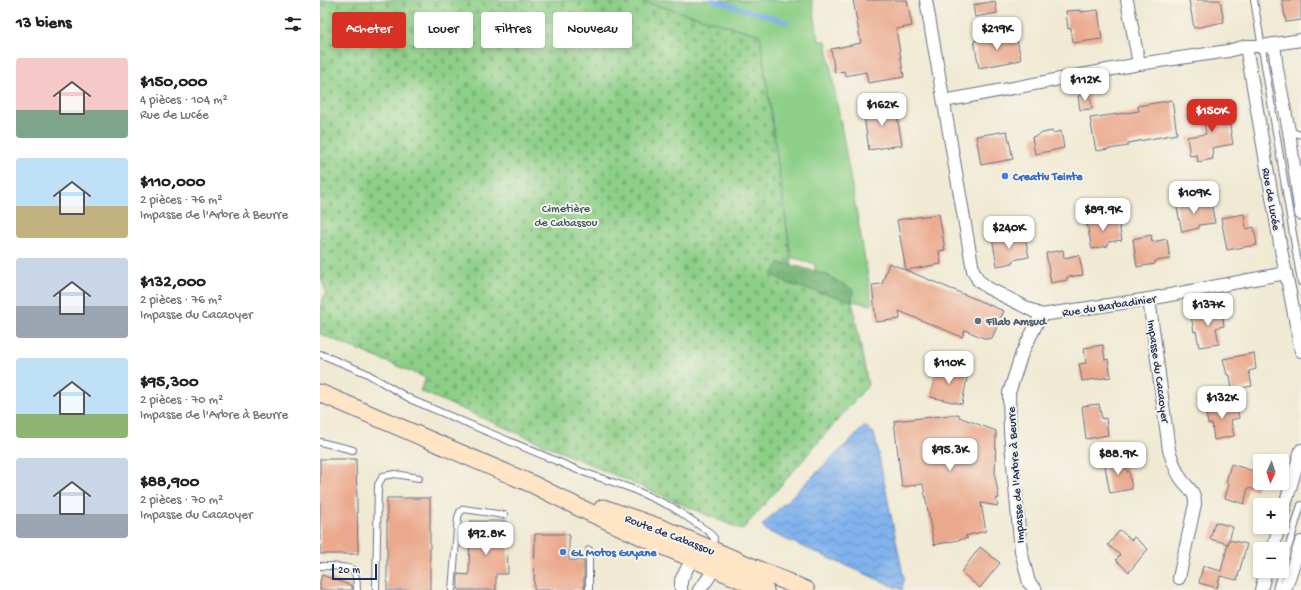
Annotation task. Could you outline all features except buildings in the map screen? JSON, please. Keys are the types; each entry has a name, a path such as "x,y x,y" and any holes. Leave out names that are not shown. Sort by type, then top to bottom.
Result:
{"main road":[{"name":"Route de Cabassou","path":"320,393 532,484 580,508 692,559 765,590"},
{"name":"Route de Cabassou","path":"532,484 661,528 806,590"}],"street":[{"path":"926,0 973,270 978,280 988,288 1041,315"},
{"path":"1127,0 1139,64"},
{"path":"944,101 1139,64 1228,51 1246,46 1268,45 1301,40"},
{"path":"1268,45 1277,69 1289,131 1301,214"},
{"name":"Rue de Lucée","path":"1246,46 1282,255 1301,351"},
{"name":"Rue du Barbadinier","path":"1041,315 1149,299 1286,273"},
{"name":"Impasse du Cacaoyer","path":"1149,299 1169,450 1174,466 1180,477 1196,498 1179,578"},
{"name":"Impasse de l'Arbre à Beurre","path":"1036,590 1028,583 1021,551 1010,432 1010,393 1022,353 1041,315"},
{"path":"1287,498 1301,450"},
{"path":"1285,590 1301,542"},
{"path":"681,590 681,580 692,559 713,550 714,568 710,577 699,590"},
{"path":"1261,590 1264,578"}],"lane":[{"path":"1254,0 1268,45 1266,76 1301,282"},
{"path":"1289,131 1301,135"},
{"path":"320,354 366,373 412,400 573,468 630,488 672,507 709,532 714,538 713,550"},
{"path":"320,442 352,450"},
{"path":"376,590 378,485 383,476 395,474 419,478"},
{"path":"1289,546 1301,505"},
{"path":"452,590 458,517 460,512 464,508 504,515"},
{"path":"589,550 589,590"},
{"path":"320,566 348,568 353,570 356,575 357,590"},
{"path":"1276,590 1280,578"}],"green space":[{"name":"Cimetière de Cabassou","path":"320,0 638,0 760,35 792,265 779,263 772,274 788,284 852,301 868,385 742,530 420,391 426,378 320,334 320,306 326,292 320,276"},
{"path":"638,0 812,0 819,41 826,41 872,305 852,301 853,290 825,274 815,272 815,264 791,257 760,35"},
{"path":"779,263 825,274 853,290 852,301 788,284 772,274"}],"water":[{"path":"865,426 874,433 904,579 902,590 767,531 762,525"}],"waterway":[{"path":"712,0 787,22"}],"place":[{"name":"Creativ Teinte","path":"1005,176"},
{"name":"Filab Amsud","path":"978,321"},
{"name":"GL Motos Guyane","path":"563,552"}]}
